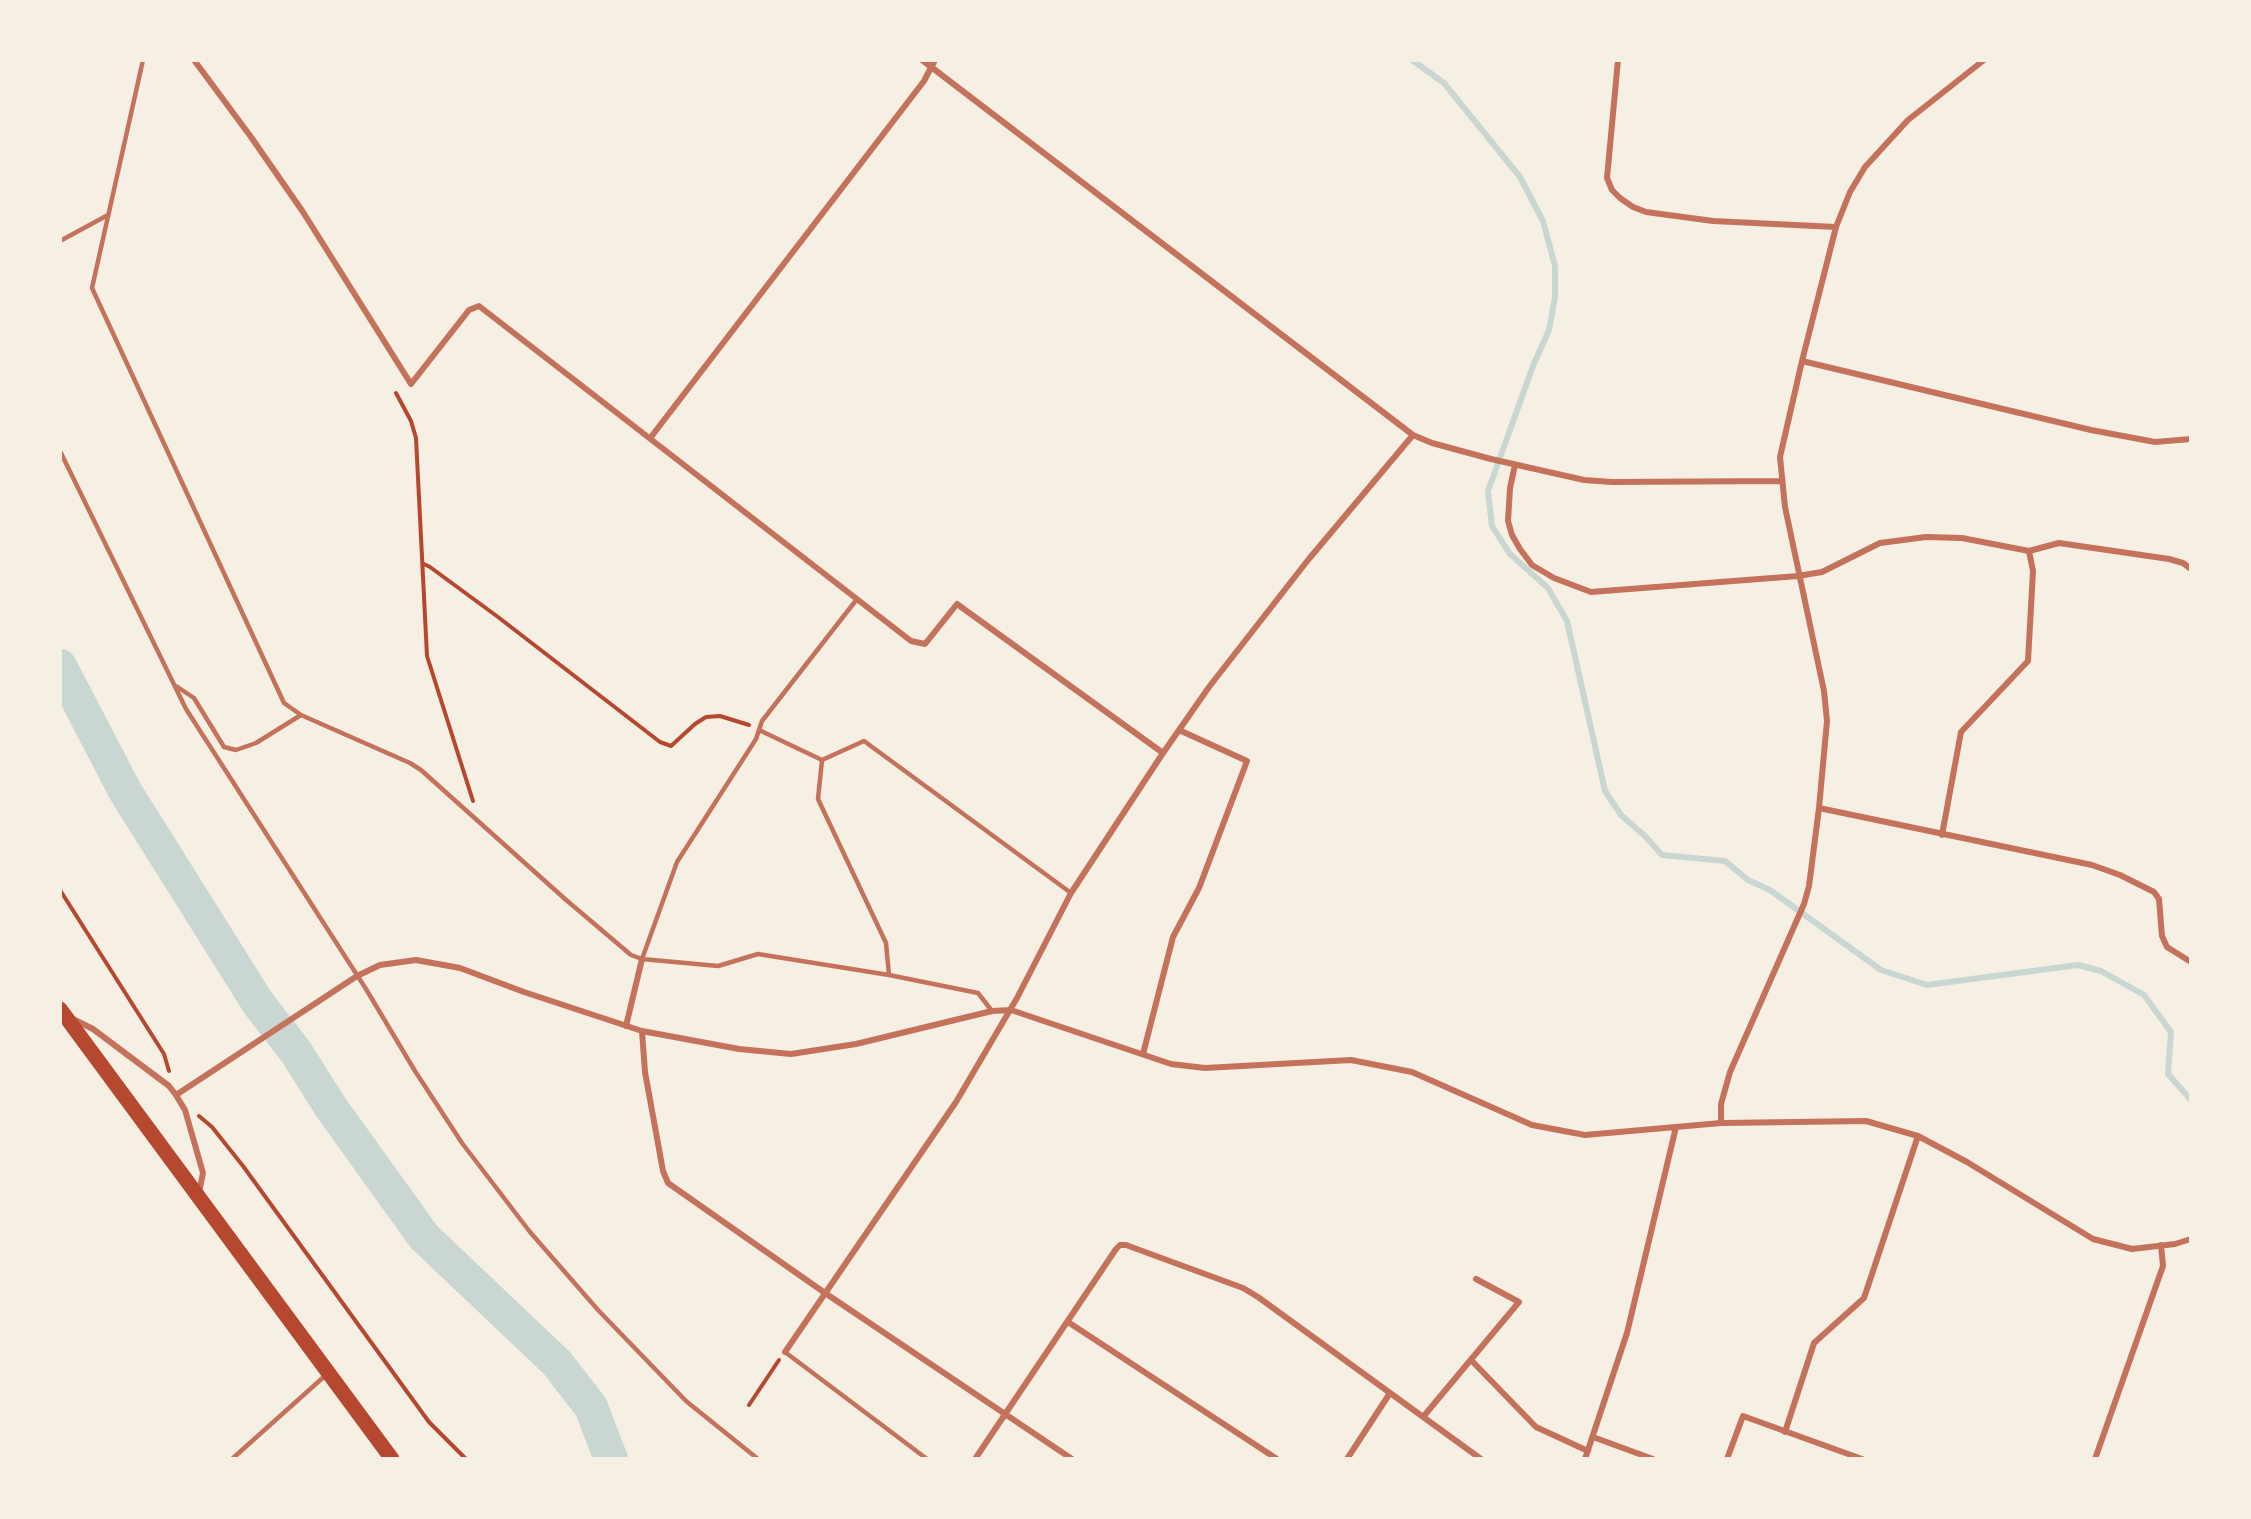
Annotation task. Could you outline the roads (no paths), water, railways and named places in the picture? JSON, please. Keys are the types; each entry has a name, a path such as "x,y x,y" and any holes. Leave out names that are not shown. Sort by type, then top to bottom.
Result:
{"main road":[{"path":"62,1012 393,1459"}],"street":[{"path":"194,60 303,212 411,384 469,310 479,306 912,641 925,644 957,604 1163,753"},
{"path":"922,60 1413,435 1432,443 1491,459 1584,480 1612,482 1781,481"},
{"path":"651,437 924,81 934,60"},
{"path":"1618,60 1607,178 1612,190 1620,198 1646,212 1713,221 1836,227"},
{"path":"1721,1123 1722,1104 1730,1072 1804,904 1809,886 1819,808 1827,721 1824,692 1798,576 1781,481 1780,457 1802,361 1836,227 1850,192 1885,144 1908,120 1984,60"},
{"path":"1802,361 2091,430 2155,442 2191,439"},
{"path":"785,1352 956,1102 1011,1010 1071,893 1163,753 1209,687 1308,560 1413,435"},
{"path":"1513,464 1508,504 1508,521 1512,535 1532,565 1571,586 1591,592 1798,576 1822,572 1880,543 1926,537 1962,538 2030,551 2059,543 2169,559 2183,563 2191,569"},
{"path":"1942,835 1961,732 2028,661 2033,571 2030,551"},
{"path":"1143,1054 1173,938 1199,888 1248,761 1179,730"},
{"path":"1819,808 2092,865 2144,886 2154,892 2159,899 2162,936 2167,947 2191,962"},
{"path":"626,1026 642,959"},
{"path":"176,1095 357,976 380,965 416,960 432,961 460,968 642,1031 739,1049 791,1054 856,1044 992,1011 1011,1010 1171,1064 1205,1068 1351,1060 1412,1072 1532,1125 1585,1136 1721,1123 1866,1120 1918,1136 1967,1162 2093,1239 2132,1250 2191,1239"},
{"path":"62,1012 93,1029 169,1086 176,1095 185,1110 203,1173 199,1197"},
{"path":"642,1031 645,1072 663,1171 668,1183 825,1293 1072,1459"},
{"path":"1585,1459 1627,1333 1676,1127"},
{"path":"1785,1432 1814,1342 1864,1298 1918,1136"},
{"path":"975,1459 1120,1245 1126,1245 1243,1288 1480,1459"},
{"path":"2095,1459 2163,1266 2161,1245"},
{"path":"1423,1417 1519,1302 1476,1279"},
{"path":"1068,1322 1277,1459"},
{"path":"1471,1360 1536,1427 1588,1451"},
{"path":"1347,1459 1390,1393"},
{"path":"1727,1459 1743,1416 1862,1459"},
{"path":"1593,1437 1653,1459"}],"lane":[{"path":"143,60 92,288 284,703 301,715 410,763 631,955 642,959 718,966 758,954 889,975 978,993 992,1011"},
{"path":"60,241 108,215"},
{"path":"60,451 186,709 462,1143 530,1232 650,1365 687,1401 758,1459"},
{"path":"642,959 677,862 756,739 762,721 856,599"},
{"path":"174,685 194,698 224,747 236,750 256,743 301,715"},
{"path":"759,730 822,760 864,741 1071,893"},
{"path":"822,760 818,799 886,943 889,975"},
{"path":"785,1352 927,1459"},
{"path":"232,1459 329,1372"}],"waterway":[{"path":"1412,60 1444,83 1520,177 1543,221 1555,266 1555,297 1549,330 1533,366 1488,491 1492,526 1510,554 1548,588 1567,621 1605,791 1621,815 1662,855 1725,861 1748,880 1770,890 1881,970 1927,985 2078,965 2101,971 2144,995 2171,1032 2168,1074 2191,1100"},
{"path":"60,666 125,791 258,1003 296,1052 330,1106 424,1237 557,1363 591,1407 611,1459"}]}
